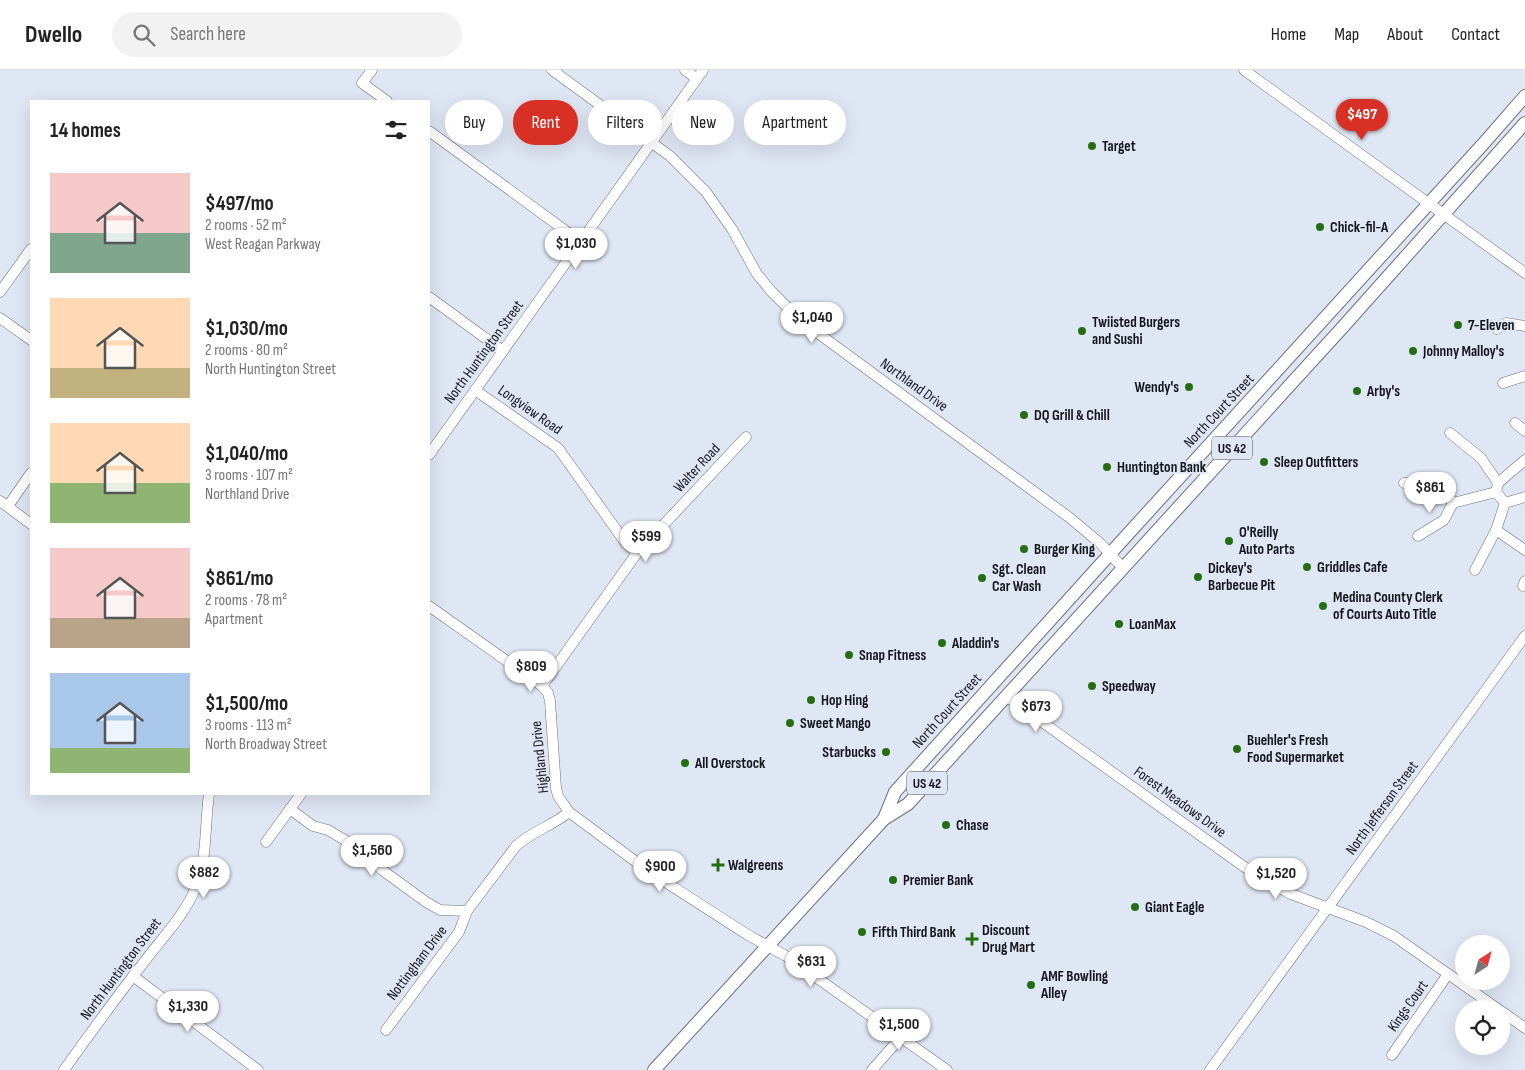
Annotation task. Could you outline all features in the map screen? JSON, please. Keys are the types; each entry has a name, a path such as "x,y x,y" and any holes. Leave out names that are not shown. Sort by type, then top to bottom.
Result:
{"main road":[{"name":"North Court Street","path":"884,819 895,792 1525,96"},
{"name":"North Court Street","path":"654,1070 884,819 908,804 1525,123"}],"street":[{"name":"Northland Drive","path":"552,70 593,100"},
{"path":"686,70 700,74"},
{"path":"1244,70 1525,273"},
{"path":"370,71 362,83 386,100"},
{"name":"North Huntington Street","path":"662,129 700,74"},
{"path":"430,133 581,242"},
{"name":"North Huntington Street","path":"430,454 651,145"},
{"name":"Northland Drive","path":"654,145 687,172 706,192 732,229 757,274 800,320 1070,518 1101,544 1123,568"},
{"path":"0,292 30,249"},
{"path":"430,298 503,351"},
{"path":"0,318 30,339"},
{"path":"1497,329 1506,323 1525,326"},
{"path":"1503,383 1525,376"},
{"name":"Longview Road","path":"475,390 558,448 625,542 637,553"},
{"path":"1515,423 1525,431"},
{"path":"1450,433 1481,458 1505,503 1496,530 1475,570"},
{"name":"Walter Road","path":"542,686 637,553 746,437"},
{"path":"1418,536 1444,520 1453,503 1497,488 1525,460"},
{"path":"30,474 4,503 30,523"},
{"path":"1404,483 1435,479 1453,503"},
{"path":"1505,503 1525,497"},
{"path":"1496,530 1525,550"},
{"path":"430,607 542,686"},
{"name":"North Jefferson Street","path":"1210,1070 1525,636"},
{"name":"Highland Drive","path":"542,686 548,693 550,701 556,788 558,796 569,812"},
{"name":"Forest Meadows Drive","path":"1006,696 1243,866 1284,891 1366,922 1388,933 1485,1000"},
{"name":"North Huntington Street","path":"64,1070 184,910 198,883 208,795"},
{"path":"266,842 300,795"},
{"name":"Nottingham Drive","path":"290,809 313,826 328,830 365,852 382,870 426,902 440,910 467,911"},
{"path":"569,812 647,870 841,994 946,1070"},
{"name":"Nottingham Drive","path":"386,1030 459,932 467,911 516,846 569,812"},
{"name":"Kings Court","path":"1392,1055 1448,974"},
{"path":"133,976 258,1070"},
{"path":"1510,1017 1525,1028"},
{"path":"872,1070 901,1037"}],"place":[{"name":"Target","path":"1092,146"},
{"name":"Chick-fil-A","path":"1320,227"},
{"name":"7-Eleven","path":"1458,325"},
{"name":"Twiisted Burgers and Sushi","path":"1082,331"},
{"name":"Johnny Malloy's","path":"1413,351"},
{"name":"Wendy's","path":"1189,387"},
{"name":"Arby's","path":"1357,391"},
{"name":"DQ Grill & Chill","path":"1024,415"},
{"name":"Sleep Outfitters","path":"1264,462"},
{"name":"Huntington Bank","path":"1107,467"},
{"name":"O'Reilly Auto Parts","path":"1229,541"},
{"name":"Burger King","path":"1024,549"},
{"name":"Griddles Cafe","path":"1307,567"},
{"name":"Dickey's Barbecue Pit","path":"1198,577"},
{"name":"Sgt. Clean Car Wash","path":"982,578"},
{"name":"Medina County Clerk of Courts Auto Title","path":"1323,606"},
{"name":"LoanMax","path":"1119,624"},
{"name":"Aladdin's","path":"942,643"},
{"name":"Snap Fitness","path":"849,655"},
{"name":"Speedway","path":"1092,686"},
{"name":"Hop Hing","path":"811,700"},
{"name":"Sweet Mango","path":"790,723"},
{"name":"Buehler's Fresh Food Supermarket","path":"1237,749"},
{"name":"Starbucks","path":"886,752"},
{"name":"All Overstock","path":"685,763"},
{"name":"Chase","path":"946,825"},
{"name":"Walgreens","path":"718,865"},
{"name":"Premier Bank","path":"893,880"},
{"name":"Giant Eagle","path":"1135,907"},
{"name":"Fifth Third Bank","path":"862,932"},
{"name":"Discount Drug Mart","path":"972,939"},
{"name":"AMF Bowling Alley","path":"1031,985"}]}
